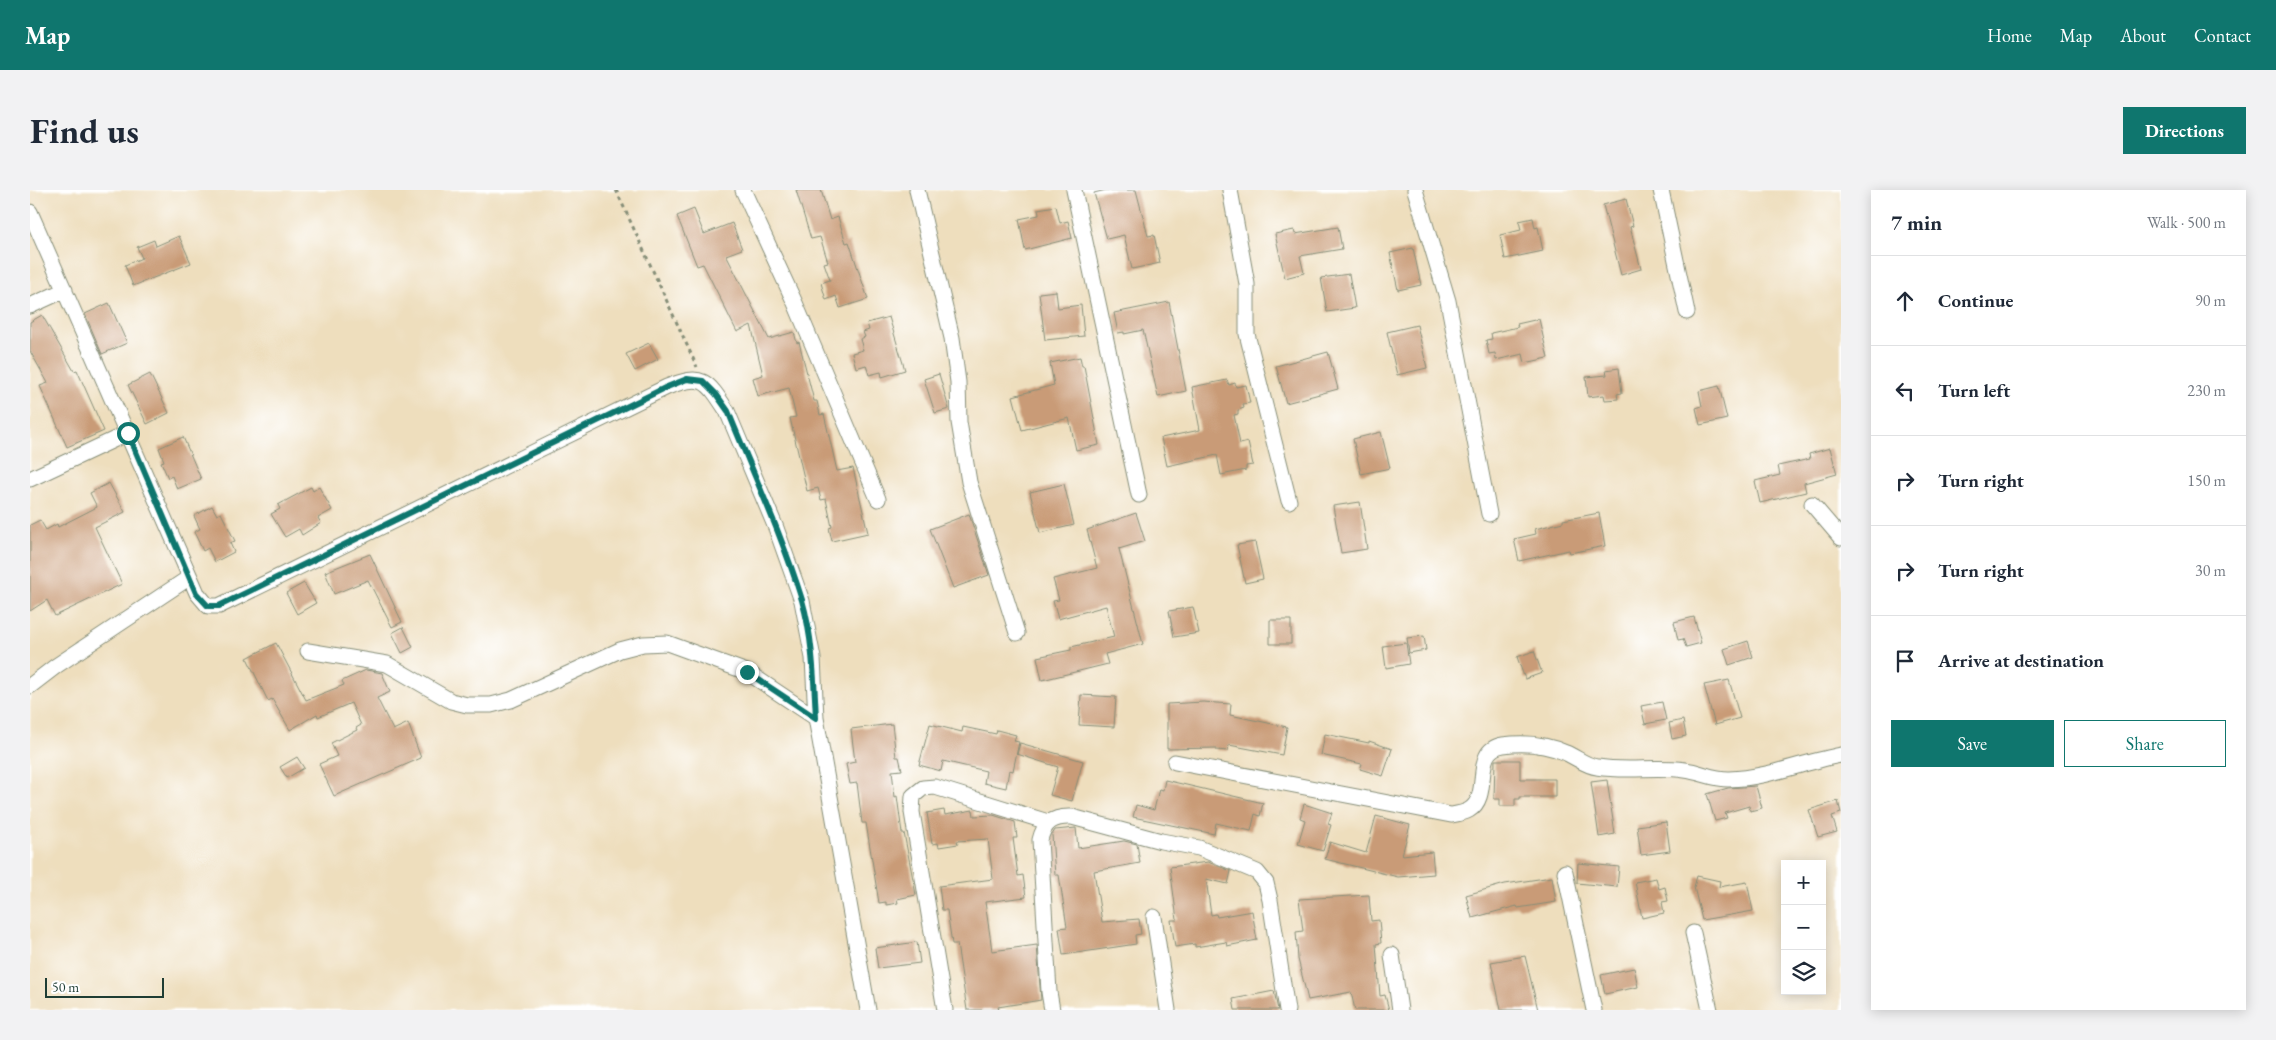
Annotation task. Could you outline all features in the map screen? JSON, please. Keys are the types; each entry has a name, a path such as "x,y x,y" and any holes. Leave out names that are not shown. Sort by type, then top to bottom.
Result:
{"street":[{"path":"743,190 795,303 878,499"},
{"path":"917,190 952,338 958,382 959,422 969,482 1018,633"},
{"path":"1074,190 1139,495"},
{"path":"1230,190 1247,284 1247,334 1289,501"},
{"path":"1415,190 1448,301 1489,514"},
{"path":"1661,190 1687,312"},
{"path":"30,212 128,433 196,593 208,606 219,606 667,387 687,379 703,381 716,394 728,411 776,528 802,601 813,658 816,718 868,1010"},
{"path":"30,306 65,290"},
{"path":"30,479 128,433"},
{"path":"1812,504 1841,538"},
{"path":"30,686 56,666 190,577"},
{"path":"308,651 387,664 451,701 467,706 490,705 511,700 620,650 643,644 667,643 747,672 816,718"},
{"path":"1175,762 1451,815 1468,812 1477,804 1481,794 1484,762 1489,752 1500,746 1531,743 1565,752 1595,767 1687,770 1706,777 1729,779 1765,774 1810,761 1841,755"},
{"path":"945,1010 912,812 913,796 922,788 935,787 1048,822"},
{"path":"1052,1010 1049,992 1040,840 1042,829 1048,822 1060,816 1072,817 1161,841 1199,848 1257,872 1266,883 1270,900 1287,1010"},
{"path":"1565,872 1594,1010"},
{"path":"1154,917 1168,1010"},
{"path":"1693,933 1710,1010"},
{"path":"1392,955 1400,1010"}],"path":[{"path":"616,190 703,381"}],"building":[{"path":"796,190 821,190 830,220 838,217 846,243 849,242 868,299 840,308 836,296 826,300 821,283 830,280 824,263 828,262 820,237 811,239"},
{"path":"1106,190 1136,190 1148,236 1154,235 1160,263 1132,269 1124,235 1107,239 1094,193"},
{"path":"1626,199 1633,226 1630,227 1641,269 1621,275 1603,205"},
{"path":"1056,206 1060,223 1068,221 1072,238 1025,250 1019,219 1039,215 1038,209"},
{"path":"694,209 704,234 732,223 742,249 726,255 769,339 794,332 797,343 799,342 814,401 817,401 820,415 824,414 837,471 853,468 868,533 832,541 829,528 832,527 826,499 821,500 818,488 807,491 790,418 796,417 789,388 758,396 753,378 763,375 751,325 737,332 703,264 697,266 677,216"},
{"path":"1533,218 1535,228 1538,227 1543,251 1505,259 1500,235 1521,230 1519,221"},
{"path":"1338,227 1342,249 1300,256 1304,273 1285,278 1275,234 1294,230 1295,234"},
{"path":"179,236 191,263 133,286 125,265 142,258 137,247 154,240 156,246"},
{"path":"1413,248 1421,285 1398,290 1390,253"},
{"path":"1349,274 1355,308 1327,312 1321,278"},
{"path":"1056,291 1058,308 1081,305 1084,336 1045,340 1039,293"},
{"path":"1169,302 1186,391 1158,397 1143,330 1124,334 1124,332 1118,333 1114,313"},
{"path":"109,303 127,343 102,354 85,314"},
{"path":"42,315 74,371 77,370 104,431 67,447 40,386 48,383 30,351 30,322"},
{"path":"889,317 905,370 882,377 881,372 869,375 866,365 856,368 852,353 863,350 860,339 865,337 863,332 869,330 867,323"},
{"path":"1539,319 1548,358 1525,363 1523,354 1496,360 1495,353 1489,354 1486,340 1492,339 1491,333 1518,327 1517,324"},
{"path":"1417,325 1427,368 1397,375 1387,332"},
{"path":"649,343 658,359 635,371 626,354"},
{"path":"1328,352 1338,389 1286,403 1276,366"},
{"path":"1080,357 1082,366 1084,366 1099,445 1076,450 1069,418 1022,430 1013,396 1054,385 1050,363"},
{"path":"1619,368 1622,393 1617,394 1618,399 1605,400 1604,395 1588,397 1586,377 1607,375 1606,370"},
{"path":"150,374 169,413 147,424 128,385"},
{"path":"939,374 949,409 935,413 924,379"},
{"path":"1227,380 1229,385 1235,383 1236,387 1246,385 1250,403 1243,404 1244,408 1238,410 1238,414 1234,415 1240,444 1248,442 1253,465 1246,466 1246,470 1221,475 1217,455 1167,466 1161,438 1200,430 1192,387"},
{"path":"1719,386 1727,419 1700,425 1696,408 1702,406 1699,391"},
{"path":"1381,432 1390,468 1361,474 1353,439"},
{"path":"183,437 201,479 177,489 172,476 168,478 161,462 164,461 159,448"},
{"path":"1830,448 1837,474 1804,483 1806,492 1760,503 1755,481 1780,475 1778,466 1810,459 1809,454"},
{"path":"109,483 125,512 95,527 122,584 55,616 47,600 30,611 30,525 40,520 46,530 57,524 58,527 97,507 90,493"},
{"path":"1064,484 1074,525 1040,533 1030,492"},
{"path":"311,487 313,491 319,487 332,510 318,518 321,523 302,535 299,529 285,537 271,514 280,509 278,505"},
{"path":"1360,502 1367,549 1341,553 1333,506"},
{"path":"212,506 217,515 221,513 235,541 230,543 234,552 215,562 208,548 203,551 194,532 200,529 194,516"},
{"path":"1136,513 1145,541 1119,549 1143,644 1105,654 1108,664 1042,680 1037,657 1071,650 1071,647 1114,637 1106,606 1058,619 1053,601 1059,600 1053,579 1097,568 1087,530"},
{"path":"1599,513 1605,546 1570,553 1569,550 1519,561 1514,539 1536,534 1535,529 1563,522 1563,520"},
{"path":"969,514 989,575 953,588 930,529"},
{"path":"1255,542 1263,579 1245,583 1237,545"},
{"path":"370,554 402,622 392,627 368,580 334,594 325,572"},
{"path":"304,583 316,603 297,614 286,593"},
{"path":"1193,607 1199,633 1174,637 1169,611"},
{"path":"1694,617 1701,643 1686,647 1683,639 1678,640 1674,622"},
{"path":"1270,620 1291,620 1291,644 1270,644"},
{"path":"403,627 413,647 402,653 392,633"},
{"path":"1424,636 1426,650 1409,653 1407,638"},
{"path":"1748,641 1753,657 1729,665 1724,649"},
{"path":"276,643 306,700 344,685 342,681 366,670 382,673 390,692 377,698 393,730 408,723 421,758 334,796 319,764 337,756 331,743 357,730 356,728 361,725 351,703 318,717 317,714 290,730 272,699 268,701 247,658"},
{"path":"1406,643 1409,664 1386,668 1383,646"},
{"path":"1534,651 1542,673 1525,679 1517,657"},
{"path":"1729,680 1740,718 1715,725 1704,685"},
{"path":"1081,695 1116,697 1114,727 1079,725"},
{"path":"1203,702 1231,704 1230,715 1287,727 1282,755 1229,745 1228,751 1216,750 1216,748 1167,749 1167,704"},
{"path":"1662,702 1666,720 1645,724 1641,706"},
{"path":"1683,720 1686,736 1672,739 1669,723"},
{"path":"892,724 896,757 899,757 902,770 892,771 895,797 897,796 902,833 904,833 916,895 897,899 898,903 886,905 886,902 879,903 866,823 862,823 857,783 850,784 846,764 855,762 851,729"},
{"path":"930,724 962,732 963,727 996,734 997,730 1016,735 1014,741 1019,742 1013,771 1009,770 1006,788 984,783 986,771 943,761 941,771 919,765"},
{"path":"1325,734 1369,743 1369,741 1392,749 1383,776 1360,769 1362,764 1321,755"},
{"path":"1020,743 1083,761 1072,801 1050,795 1058,767 1017,754"},
{"path":"297,757 304,768 287,778 280,767"},
{"path":"1495,760 1520,760 1520,779 1555,779 1555,797 1520,797 1520,799 1515,799 1515,806 1500,806 1500,799 1494,799"},
{"path":"1165,780 1263,803 1260,816 1255,814 1251,831 1216,823 1214,834 1133,817 1136,805 1154,810 1159,789 1163,790"},
{"path":"1607,780 1615,834 1599,837 1591,782"},
{"path":"1756,786 1762,808 1750,811 1749,806 1725,813 1727,818 1715,821 1707,794 1728,788"},
{"path":"1838,801 1841,813 1832,816 1837,832 1818,837 1809,810"},
{"path":"1304,804 1332,813 1328,824 1331,825 1323,851 1298,844 1305,820 1300,818"},
{"path":"944,810 945,815 973,810 974,816 993,815 1015,822 1017,838 1013,838 1018,876 1023,875 1026,897 985,902 992,951 1037,945 1041,1000 998,1007 999,1010 967,1010 957,944 952,944 947,910 942,910 939,886 993,879 988,839 957,841 958,844 939,847 938,843 932,844 927,813"},
{"path":"1376,816 1410,825 1402,855 1432,852 1434,874 1398,877 1325,859 1330,842 1366,853"},
{"path":"1666,822 1670,851 1641,855 1637,826"},
{"path":"1076,828 1078,848 1124,841 1137,844 1140,863 1094,871 1102,922 1139,919 1141,934 1135,935 1136,944 1063,955 1059,928 1067,927 1059,875 1055,875 1052,835 1055,830"},
{"path":"1208,862 1231,871 1228,884 1206,879 1211,915 1216,914 1217,917 1252,911 1257,940 1227,946 1226,942 1195,947 1195,944 1175,947 1171,920 1177,920 1170,867"},
{"path":"1578,863 1619,867 1617,887 1577,883"},
{"path":"1697,876 1720,881 1719,887 1747,882 1753,911 1702,920 1694,887"},
{"path":"1552,877 1556,902 1518,908 1517,906 1472,918 1466,895 1505,884"},
{"path":"1656,878 1659,889 1665,887 1668,901 1662,902 1664,913 1642,918 1635,882"},
{"path":"1369,895 1371,921 1379,920 1381,943 1376,944 1380,996 1385,995 1389,1010 1355,1010 1351,992 1308,1000 1298,959 1296,932 1303,931 1299,899"},
{"path":"917,942 920,963 878,968 875,948"},
{"path":"1525,956 1538,1010 1501,1010 1491,962"},
{"path":"1634,968 1638,987 1605,994 1601,975"},
{"path":"1274,991 1278,1010 1235,1010 1233,999"}],"route":[{"path":"128,433 196,593 208,606 219,606 667,387 687,379 703,381 716,394 728,411 776,528 802,601 813,658 816,718 747,672"}]}
